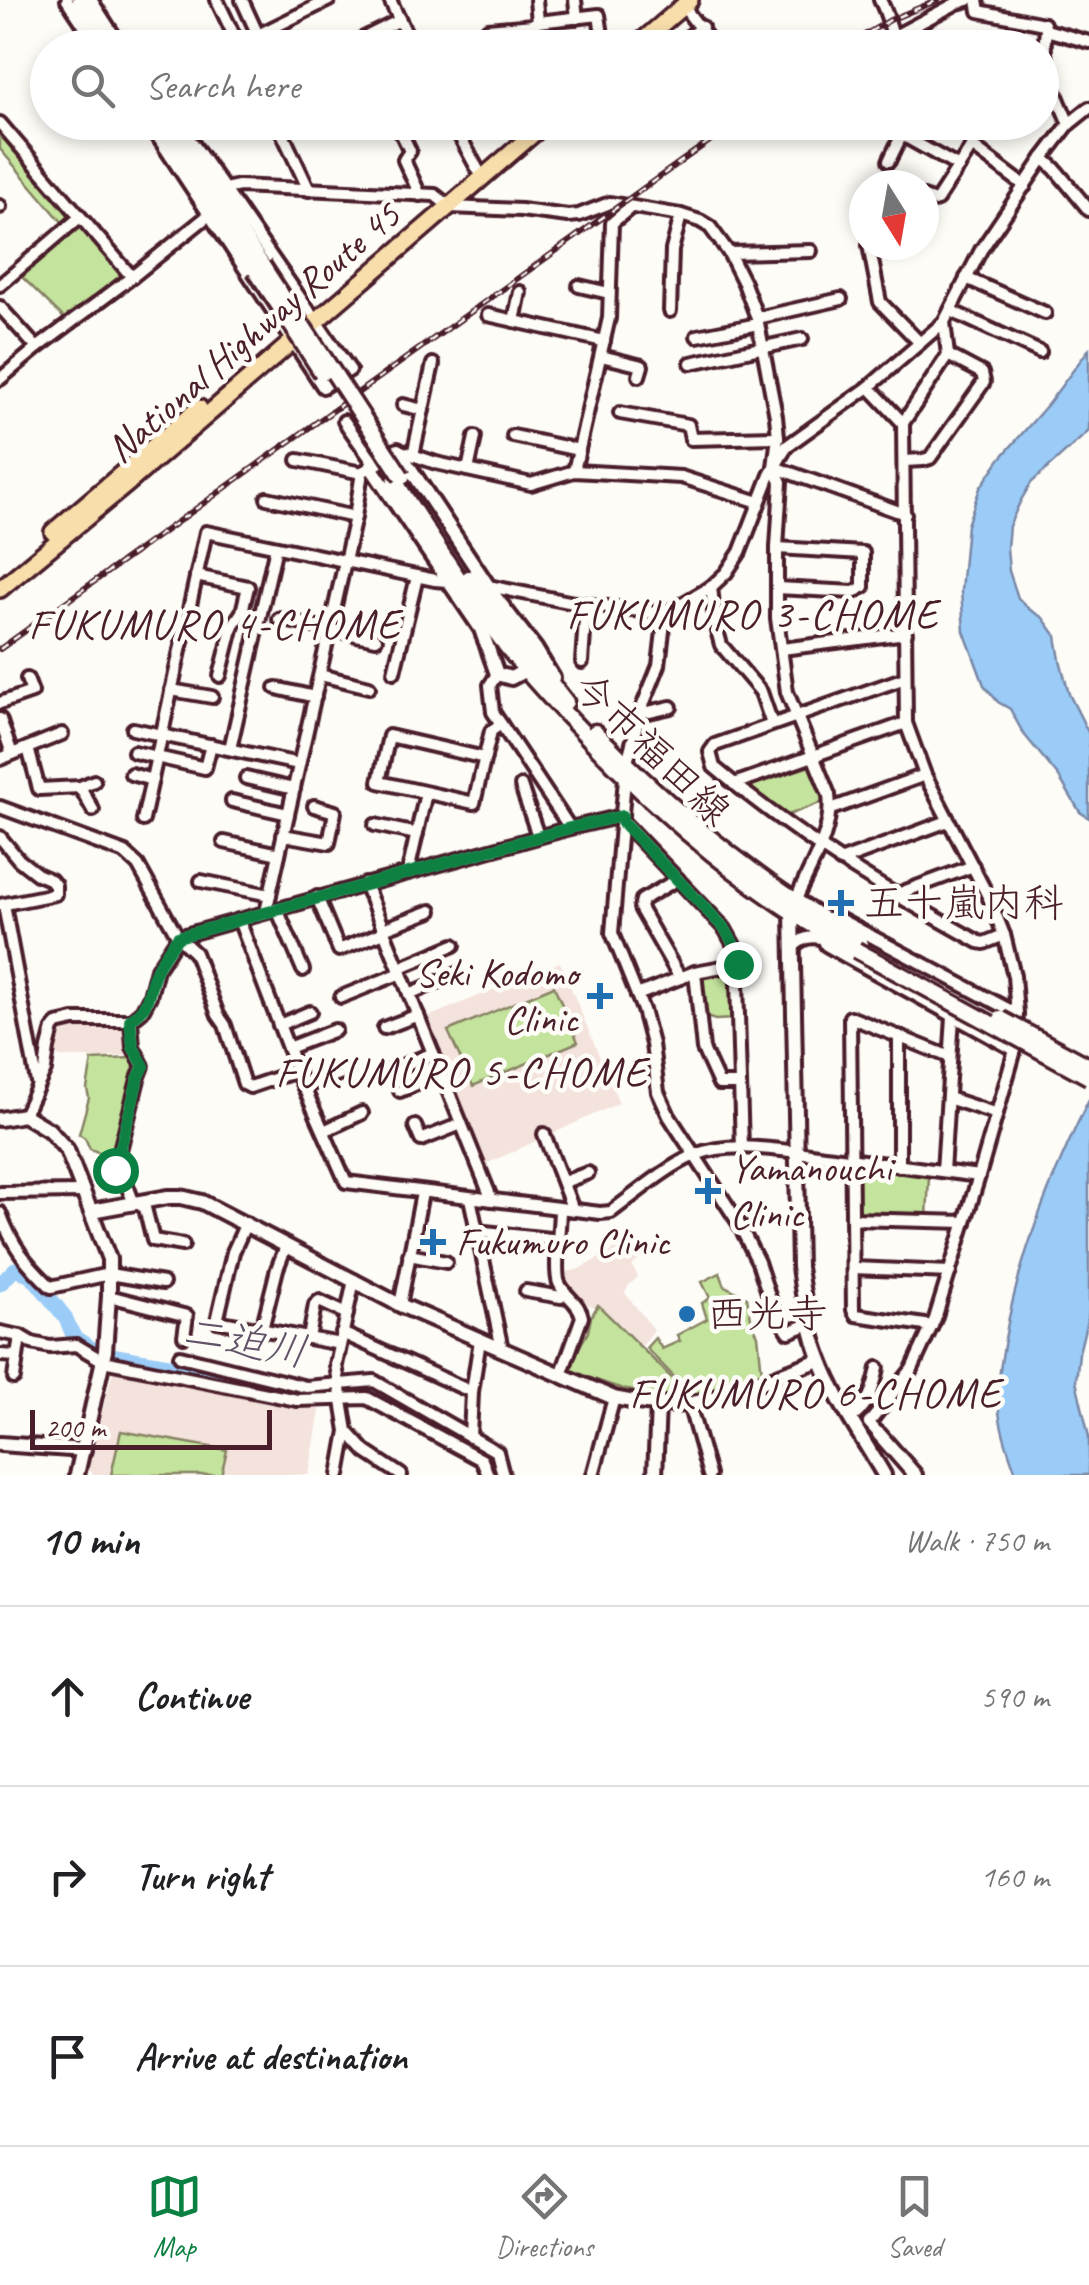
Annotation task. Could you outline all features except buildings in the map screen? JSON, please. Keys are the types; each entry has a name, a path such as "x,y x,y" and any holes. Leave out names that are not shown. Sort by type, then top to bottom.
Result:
{"highway":[{"path":"645,30 683,1"},
{"path":"653,30 683,1"},
{"name":"National Highway Route 45","path":"446,204 513,140"},
{"name":"National Highway Route 45","path":"0,590 525,140"},
{"name":"National Highway Route 45","path":"0,576 300,329"}],"main road":[{"name":"今市福田線","path":"300,329 466,574 626,772"},
{"name":"今市福田線","path":"399,479 462,585 526,670 695,839 747,881 820,918 854,945 1089,1066"},
{"name":"今市福田線","path":"794,906 854,945 1089,1077"}],"street":[{"path":"68,0 87,30"},
{"path":"79,0 98,30"},
{"path":"217,0 231,30"},
{"path":"242,0 256,30"},
{"path":"268,30 328,0"},
{"path":"390,0 405,30"},
{"path":"535,30 536,0"},
{"path":"575,0 577,18"},
{"path":"880,0 893,30"},
{"path":"915,30 968,0"},
{"path":"976,0 980,11 1044,24 1046,30"},
{"path":"683,1 704,30"},
{"path":"94,6 111,30"},
{"path":"488,30 599,15 601,30"},
{"path":"380,30 400,20"},
{"path":"698,30 702,27"},
{"path":"1059,34 1089,42"},
{"path":"1059,100 1069,124"},
{"path":"1059,137 1089,108"},
{"path":"0,123 132,277"},
{"path":"160,140 209,215 300,329 350,370 322,388 300,329 224,189 190,140"},
{"path":"170,140 300,329"},
{"path":"181,140 258,267"},
{"path":"285,140 309,190"},
{"path":"404,140 410,152 404,160 420,194"},
{"path":"462,140 478,170"},
{"path":"889,160 899,140"},
{"path":"911,140 959,167"},
{"path":"970,140 972,146 1024,186"},
{"path":"488,586 665,614 711,587 740,552 774,467 788,446 869,387 944,322 981,250 1057,140"},
{"path":"939,197 972,146"},
{"path":"1043,158 1089,210"},
{"path":"224,189 238,186 435,195 446,204 568,216 610,203 700,221 729,253 757,321 776,416 774,467 781,482 777,588 787,692 830,795 831,809 830,821 794,906 799,1267 820,1360 884,1475"},
{"path":"574,470 609,318 612,224 632,207"},
{"path":"0,380 209,215"},
{"path":"670,311 672,250 681,215"},
{"path":"0,284 80,217"},
{"path":"729,253 811,251"},
{"path":"872,260 880,302 920,343"},
{"path":"966,278 1045,313"},
{"path":"579,286 609,293"},
{"path":"514,320 520,292"},
{"path":"698,336 841,299"},
{"path":"0,306 36,348"},
{"path":"951,310 1040,352"},
{"path":"488,315 604,341"},
{"path":"915,1475 869,1423 912,1369 932,1326 997,1114 1014,1050 1018,1014 1004,935 925,775 906,723 903,422 948,355 944,322"},
{"path":"691,363 802,339"},
{"path":"904,461 930,458 984,382 982,373 948,355"},
{"path":"600,356 642,366 639,376"},
{"path":"413,455 432,364"},
{"path":"869,387 903,422"},
{"path":"403,404 423,410"},
{"path":"620,412 688,426 692,439 778,437"},
{"path":"344,420 369,468 481,629 498,674"},
{"path":"513,436 579,450"},
{"path":"468,470 475,437"},
{"path":"398,450 531,484 574,470 687,478 759,502"},
{"path":"298,460 369,468 398,450"},
{"path":"398,450 488,586 536,648 566,702"},
{"path":"774,467 905,514"},
{"path":"304,970 272,910 270,895 369,468"},
{"path":"267,498 355,517"},
{"path":"143,820 206,532 447,581"},
{"path":"230,749 276,547"},
{"path":"777,588 854,592 862,587 863,553 778,548"},
{"path":"196,576 248,588 242,612 233,625 220,676"},
{"path":"394,672 416,576"},
{"path":"711,587 721,644 761,692 772,724"},
{"path":"581,662 586,604"},
{"path":"665,614 659,665 641,710 626,772 612,934 638,995 652,1044 658,1092 669,1116 738,1222 758,1262 774,1308 790,1332 810,1324"},
{"path":"280,619 376,639"},
{"path":"782,649 906,633"},
{"path":"498,674 511,678 526,670"},
{"path":"498,674 490,685 493,712 570,828"},
{"path":"320,675 369,687"},
{"path":"0,703 32,692 27,678"},
{"path":"905,678 715,745 710,752 714,768 819,848 896,896 979,942 1004,935"},
{"path":"276,688 314,697"},
{"path":"172,690 212,697"},
{"path":"641,710 649,712 671,706"},
{"path":"0,719 12,754"},
{"path":"734,784 906,723"},
{"path":"484,758 390,736 379,782 474,804 491,731 500,724"},
{"path":"133,728 300,764"},
{"path":"0,759 62,734"},
{"path":"134,752 205,768 211,745"},
{"path":"28,748 39,789 80,787 94,782"},
{"path":"130,774 152,780"},
{"path":"831,809 925,775"},
{"path":"246,778 294,789"},
{"path":"521,786 538,836"},
{"path":"80,787 92,810"},
{"path":"408,872 426,792"},
{"path":"232,801 288,814"},
{"path":"284,835 329,843 336,812 314,806"},
{"path":"0,807 125,853 138,865 178,937 195,952 244,1084 250,1086 298,1074"},
{"path":"24,1115 44,1070 57,1024 74,1020 130,1020 142,1011 157,969 178,937 538,836 622,819"},
{"path":"622,819 725,929 736,948 742,1148"},
{"path":"840,861 948,820"},
{"path":"376,825 417,834"},
{"path":"0,837 19,860 55,885 55,894 2,905 37,1082"},
{"path":"224,842 279,854"},
{"path":"896,896 973,866"},
{"path":"678,878 642,900 640,908 680,978"},
{"path":"201,880 270,895"},
{"path":"365,884 492,1200"},
{"path":"317,897 339,950 431,912"},
{"path":"820,918 836,918 1018,1014"},
{"path":"239,920 298,1074 346,1182 611,1212 666,1172 713,1150 796,1152 979,1176"},
{"path":"792,948 802,938 854,945"},
{"path":"823,938 826,945 1014,1050"},
{"path":"341,997 454,946"},
{"path":"638,995 695,972 738,964"},
{"path":"695,972 703,1050 719,1084 740,1084"},
{"path":"409,994 457,974"},
{"path":"280,1026 310,1012"},
{"path":"384,1028 418,1015"},
{"path":"943,1172 953,1016"},
{"path":"932,1326 856,1315 853,1310 850,1017 950,1057"},
{"path":"130,1020 133,1047 144,1066 115,1170 137,1204 145,1208 153,1240 183,1245"},
{"path":"288,1048 335,1030"},
{"path":"899,1036 899,1166"},
{"path":"378,1076 433,1053"},
{"path":"304,1088 347,1071"},
{"path":"400,1091 441,1074"},
{"path":"948,1098 997,1114"},
{"path":"324,1131 362,1113"},
{"path":"0,1117 24,1115 49,1130 67,1150 108,1259 104,1357 77,1475"},
{"path":"415,1126 421,1140 461,1124"},
{"path":"544,1134 574,1210"},
{"path":"564,1182 588,1173"},
{"path":"0,1193 83,1192"},
{"path":"400,1305 422,1193"},
{"path":"92,1210 181,1197 213,1206 400,1305 614,1398 658,1406 689,1404 820,1360"},
{"path":"470,1198 502,1350"},
{"path":"560,1208 556,1280 578,1304 582,1317 561,1375"},
{"path":"0,1213 10,1239 26,1263 51,1287 109,1274 163,1283"},
{"path":"853,1218 965,1222"},
{"path":"246,1223 233,1252 218,1321 309,1338 341,1338 472,1392"},
{"path":"476,1231 559,1240"},
{"path":"262,1329 286,1246"},
{"path":"410,1256 446,1262"},
{"path":"853,1268 950,1272"},
{"path":"338,1475 346,1430 336,1366 354,1280"},
{"path":"526,1291 560,1296 565,1292"},
{"path":"109,1296 187,1316 184,1336"},
{"path":"309,1338 320,1301 347,1314"},
{"path":"0,1332 32,1343 76,1346 104,1357 298,1400 374,1380 497,1452 503,1475"},
{"path":"14,1378 20,1336"},
{"path":"470,1437 480,1340"},
{"path":"0,1354 17,1356"},
{"path":"180,1356 367,1398 482,1460 488,1475"},
{"path":"851,1418 860,1413 878,1368"},
{"path":"593,1475 614,1398"},
{"path":"689,1404 709,1475"},
{"path":"656,1475 658,1406"},
{"path":"346,1430 366,1452 394,1473"},
{"path":"0,1444 84,1450"}],"shaded area":[{"path":"560,962 619,1103 486,1164 428,1017"},
{"path":"127,1027 133,1056 60,1057 52,1052 62,1028"},
{"path":"629,1242 644,1255 632,1266 638,1277 625,1293 654,1330 642,1346 599,1304 594,1307 582,1302 565,1283 566,1272"},
{"path":"113,1371 320,1410 309,1475 94,1475 87,1468"}],"green space":[{"path":"0,135 69,216 63,223 0,149"},
{"path":"80,227 123,276 67,321 22,277"},
{"path":"813,765 828,800 783,817 751,792 753,785"},
{"path":"736,974 734,1019 706,1017 700,984 705,976"},
{"path":"554,986 578,1042 473,1086 448,1031"},
{"path":"131,1058 136,1063 114,1158 90,1149 79,1134 89,1098 92,1060"},
{"path":"863,1167 929,1176 927,1218 865,1216 859,1212 858,1173"},
{"path":"720,1273 725,1286 747,1297 758,1335 762,1373 692,1395 646,1348 655,1338 662,1349 680,1341 677,1335 707,1319 702,1303 710,1298 702,1282"},
{"path":"598,1305 686,1395 625,1389 567,1369"},
{"path":"121,1431 227,1450 221,1475 111,1475"}],"water":[{"path":"1089,349 1089,431 1031,483 1009,526 1007,548 1018,598 1043,618 1056,636 1069,694 1089,734 1089,818 1080,812 1010,709 984,685 964,631 961,591 967,525 980,488"},
{"path":"1089,1099 1089,1312 1076,1381 1089,1437 1089,1475 1017,1475 999,1410 998,1385 1005,1339 1038,1216"}],"waterway":[{"name":"二迫川","path":"0,1284 15,1269 26,1273 65,1317 74,1337 99,1353 228,1372 269,1381 292,1393 364,1389 484,1454 491,1475"}],"railway":[{"path":"873,30 938,0"},
{"path":"0,649 711,140"}],"place":[{"name":"五十嵐内科","path":"841,903"},
{"name":"Seki Kodomo Clinic","path":"600,996"},
{"name":"Yamanouchi Clinic","path":"708,1191"},
{"name":"Fukumuro Clinic","path":"433,1242"},
{"name":"西光寺","path":"687,1314"}],"district":[{"name":"FUKUMURO 3-CHOME","path":"753,614"},
{"name":"FUKUMURO 4-CHOME","path":"215,624"},
{"name":"FUKUMURO 5-CHOME","path":"462,1072"},
{"name":"FUKUMURO 6-CHOME","path":"816,1393"}],"route":[{"path":"115,1170 144,1066 133,1047 130,1020 142,1011 157,969 178,937 622,816 622,822 725,929 736,948 738,964"}]}
